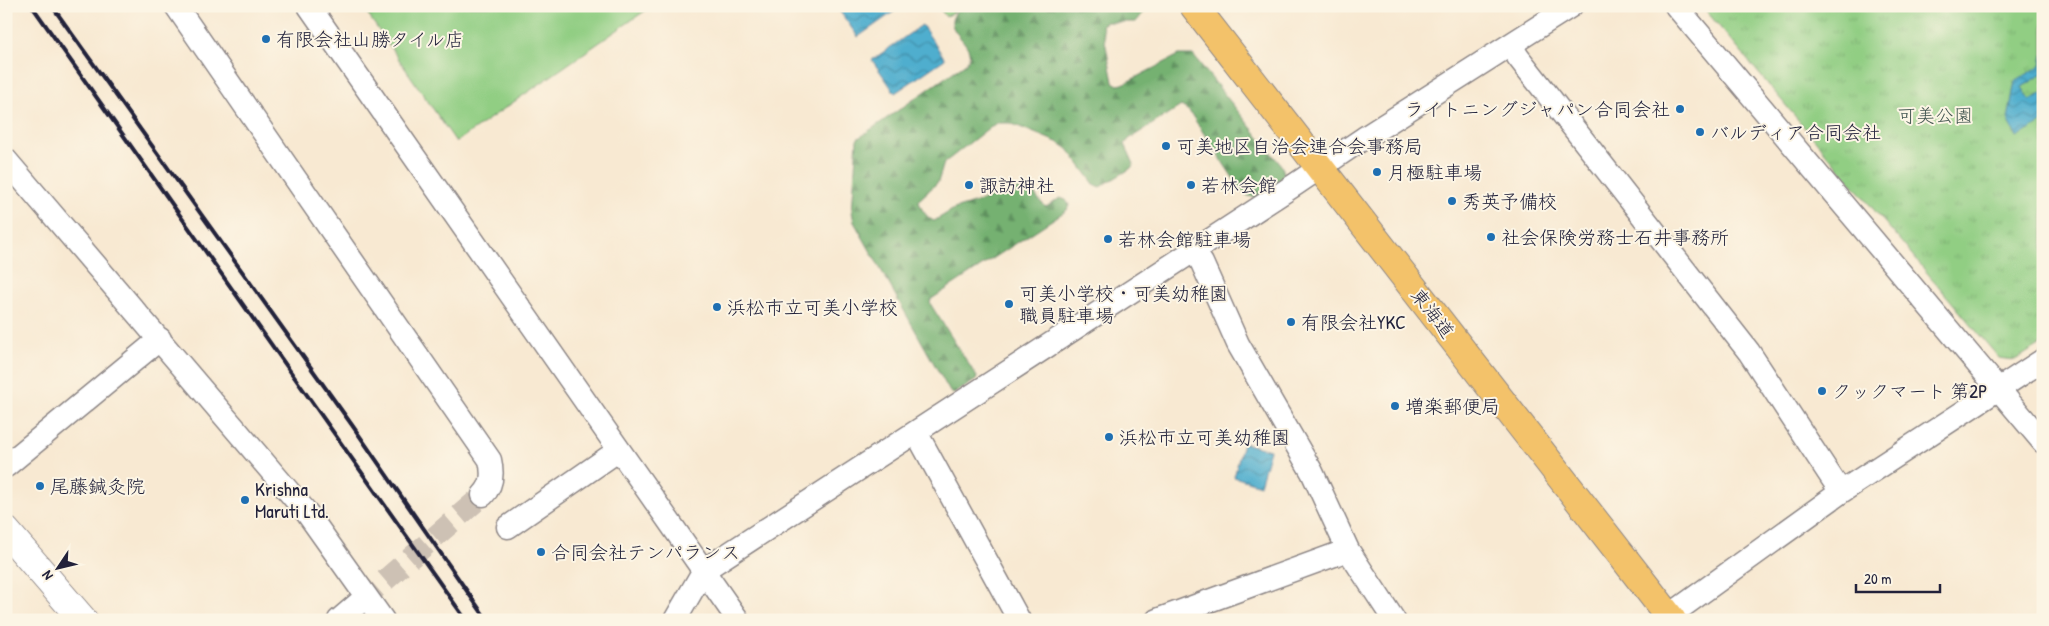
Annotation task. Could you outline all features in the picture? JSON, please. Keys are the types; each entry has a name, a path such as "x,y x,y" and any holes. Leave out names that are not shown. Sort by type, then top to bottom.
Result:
{"highway":[{"name":"東海道","path":"1199,8 1320,168 1671,618"}],"street":[{"path":"176,6 490,460 493,471 491,482 483,495"},
{"path":"309,6 738,620"},
{"path":"675,620 704,570 1364,138 1571,6"},
{"path":"1676,6 2043,442"},
{"path":"1511,45 1518,57 1749,352 1841,492"},
{"path":"6,160 307,513 384,620"},
{"path":"1194,251 1202,263 1238,344 1312,472 1348,550 1394,620"},
{"path":"6,466 160,339"},
{"path":"1671,618 1841,492 1997,388 2043,360"},
{"path":"916,432 1020,620"},
{"path":"508,527 619,450"},
{"path":"6,531 83,620"},
{"path":"1158,620 1348,550"},
{"path":"339,620 360,602"}],"green space":[{"path":"362,6 652,6 456,142"},
{"path":"938,6 964,6 946,17"},
{"path":"964,6 1082,6 1088,10 1094,6 1149,6 1136,22 1107,22 1102,25 1113,82 1118,85 1123,84 1179,55 1193,55 1281,165 1284,173 1281,181 1267,192 1254,197 1247,195 1241,190 1189,111 1181,106 1129,139 1125,144 1134,164 1130,169 1100,187 1094,184 1068,149 1059,143 1010,123 997,123 990,127 944,163 938,182 919,200 926,215 934,221 954,209 1023,188 1033,192 1046,207 1060,198 1066,200 1069,205 1067,210 930,300 931,305 977,377 976,380 954,394 950,392 854,222 852,212 857,139 966,63 969,55 968,48 954,29 952,22 955,14"},
{"name":"可美公園","path":"1702,6 2043,6 2043,343 2015,360 1999,358"}],"water":[{"path":"836,6 902,6 858,37"},
{"path":"922,25 945,59 895,93 872,60"},
{"path":"2043,55 2043,74 2022,87 2030,100 2043,93 2043,122 2017,137 2008,119 2015,81 2041,65"},
{"path":"1243,443 1270,450 1260,485 1234,477"}],"tunnel":[{"path":"360,602 483,495"}],"railway":[{"path":"32,6 466,620"},
{"path":"52,6 352,425 487,620"}],"place":[{"name":"有限会社山勝タイル店","path":"266,39"},
{"name":"ライトニングジャパン合同会社","path":"1680,109"},
{"name":"バルディア合同会社","path":"1700,132"},
{"name":"可美地区自治会連合会事務局","path":"1166,146"},
{"name":"月極駐車場","path":"1377,172"},
{"name":"諏訪神社","path":"969,185"},
{"name":"若林会館","path":"1191,185"},
{"name":"秀英予備校","path":"1452,201"},
{"name":"社会保険労務士石井事務所","path":"1491,237"},
{"name":"若林会館駐車場","path":"1108,239"},
{"name":"可美小学校・可美幼稚園 職員駐車場","path":"1009,304"},
{"name":"浜松市立可美小学校","path":"717,307"},
{"name":"有限会社YKC","path":"1291,322"},
{"name":"クックマート 第2P","path":"1822,391"},
{"name":"増楽郵便局","path":"1395,406"},
{"name":"浜松市立可美幼稚園","path":"1109,437"},
{"name":"尾藤鍼灸院","path":"40,486"},
{"name":"Krishna Maruti Ltd.","path":"245,500"},
{"name":"合同会社テンパランス","path":"541,552"}]}
